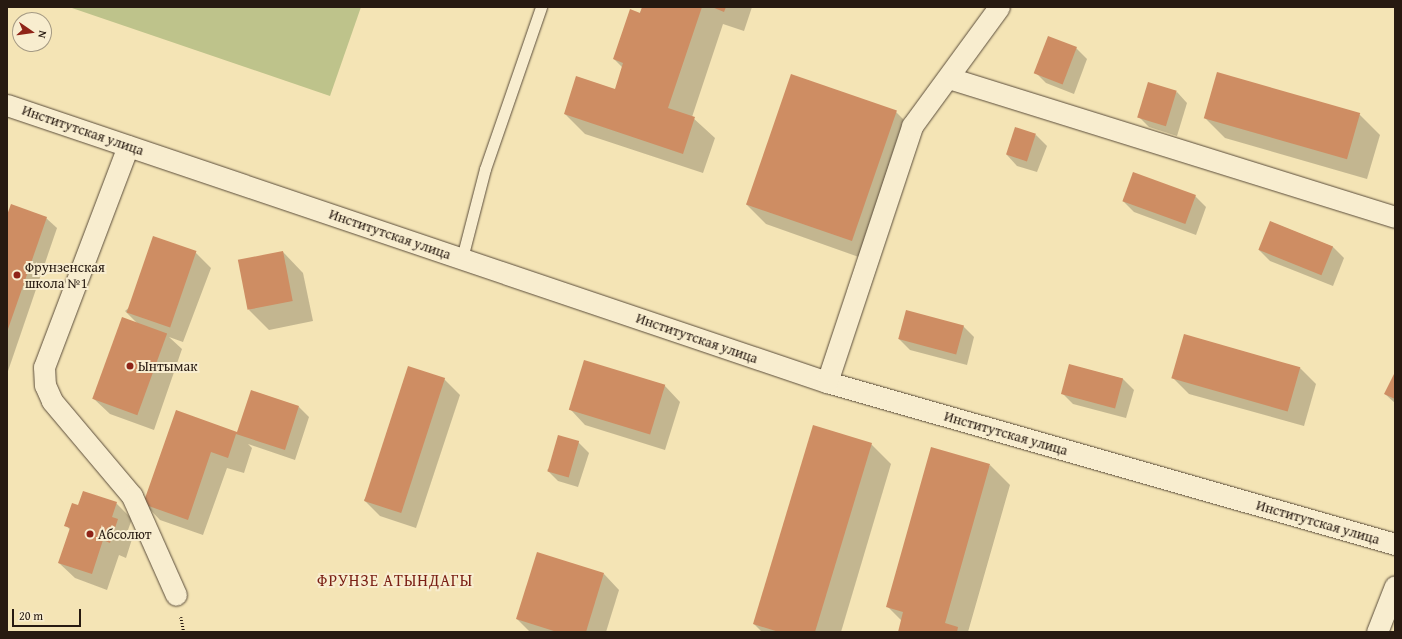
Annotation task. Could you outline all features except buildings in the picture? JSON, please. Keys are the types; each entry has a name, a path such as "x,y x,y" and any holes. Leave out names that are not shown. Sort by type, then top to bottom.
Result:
{"street":[{"path":"827,382 912,126 949,78 999,7"},
{"path":"949,78 1395,217"},
{"name":"Институтская улица","path":"7,105 827,382 1395,544"},
{"path":"128,146 44,367 45,385 52,401 132,496 176,595"},
{"path":"1377,632 1395,586"}],"lane":[{"path":"462,258 485,169 541,7"}],"green space":[{"path":"69,7 361,7 330,96"}],"place":[{"name":"Фрунзенская школа №1","path":"17,275"},
{"name":"Ынтымак","path":"130,366"},
{"name":"Абсолют","path":"90,534"}],"district":[{"name":"ФРУНЗЕ АТЫНДАГЫ","path":"395,580"}]}
